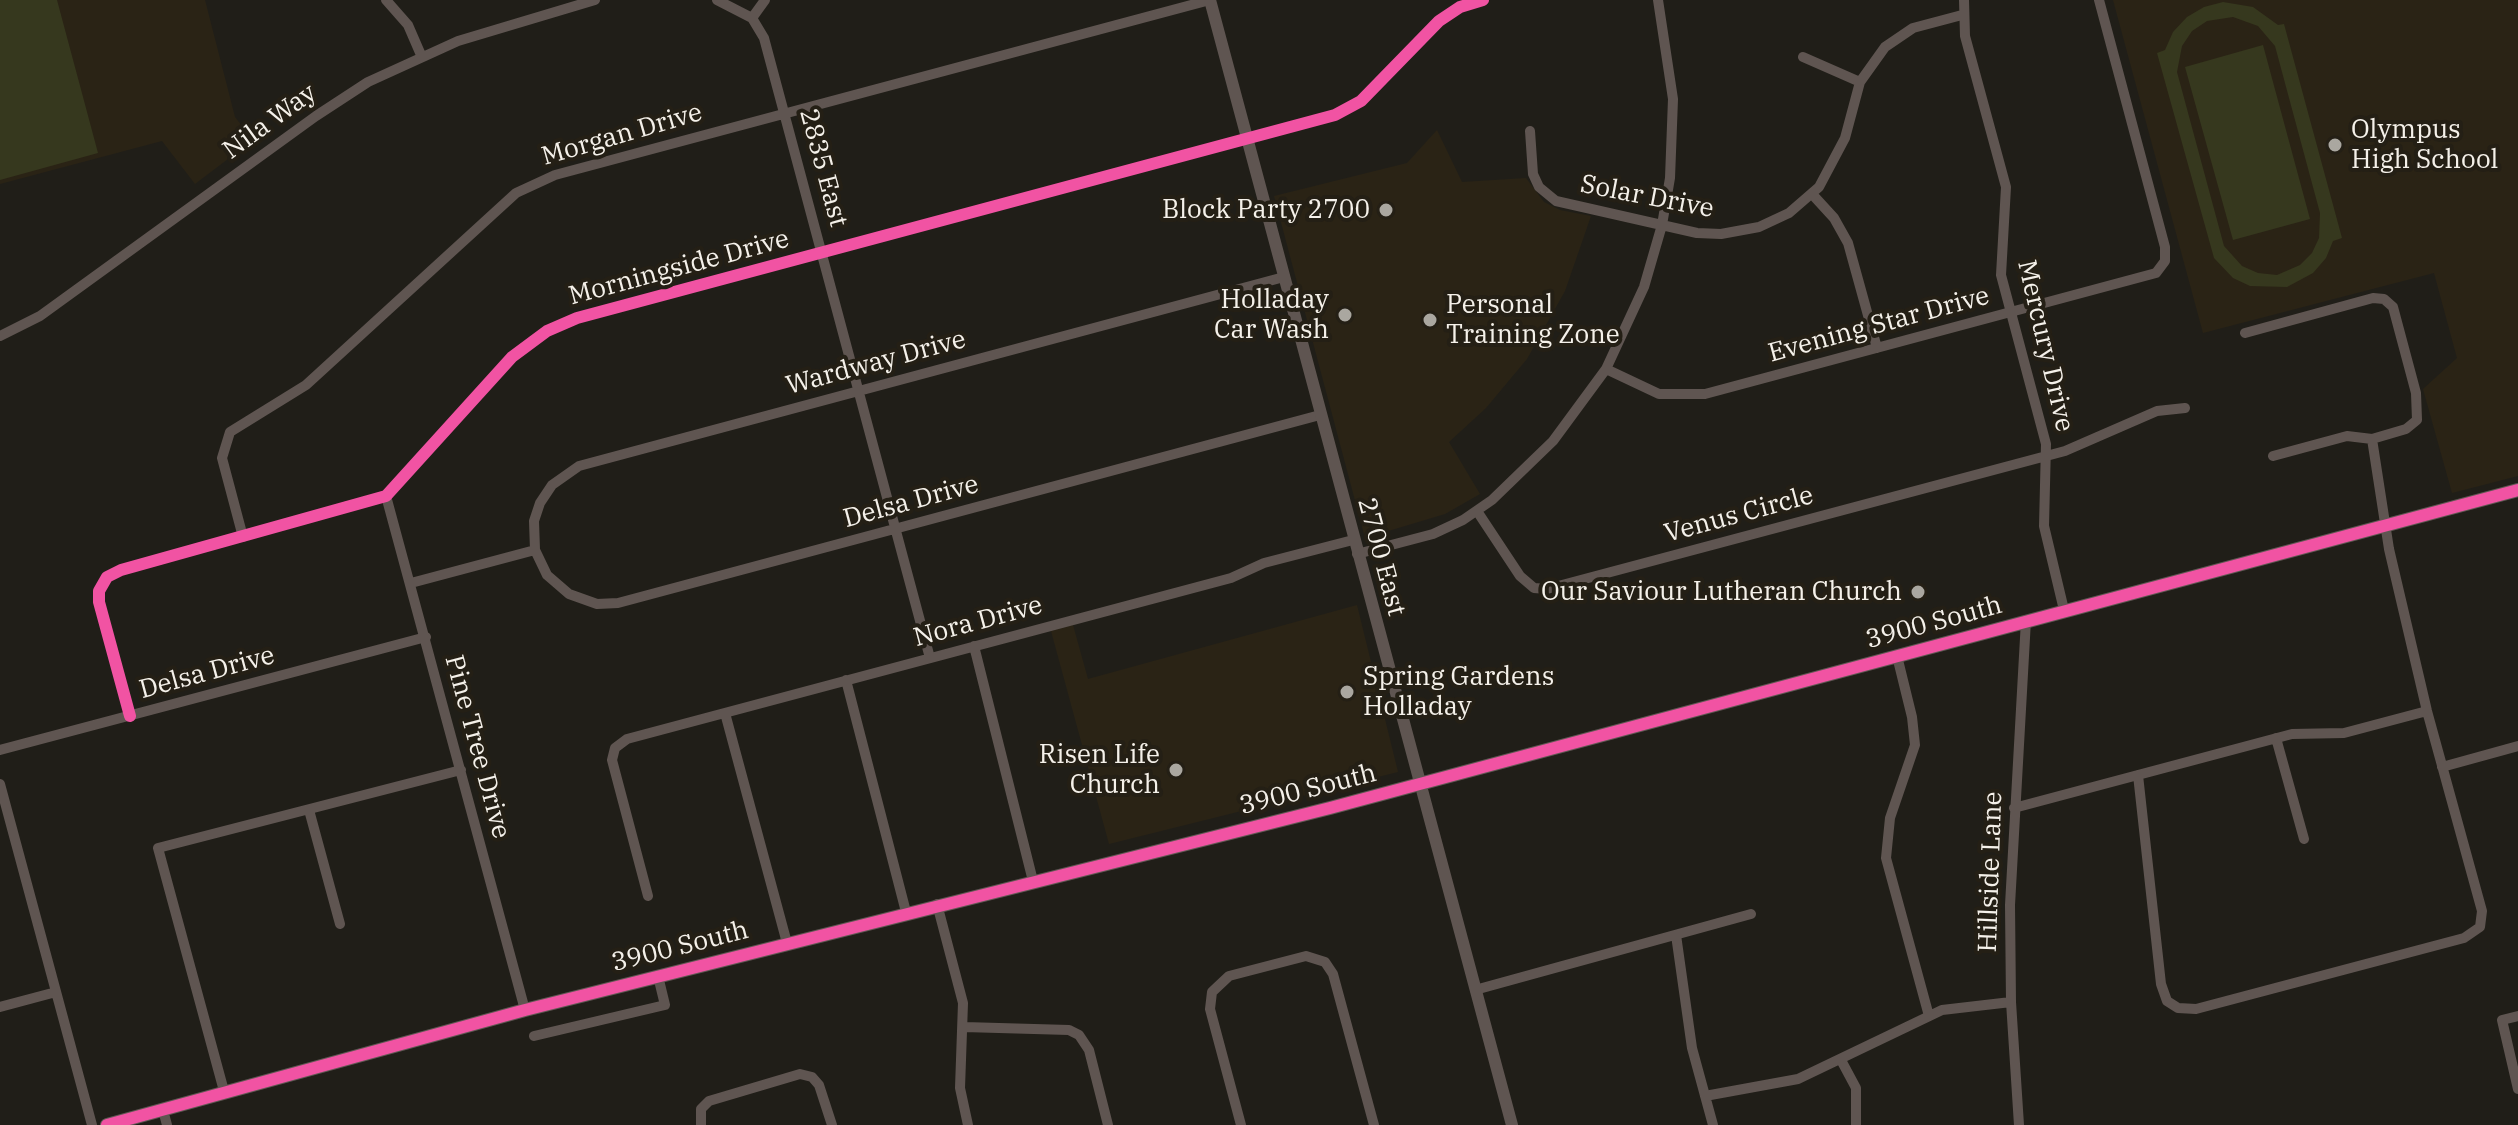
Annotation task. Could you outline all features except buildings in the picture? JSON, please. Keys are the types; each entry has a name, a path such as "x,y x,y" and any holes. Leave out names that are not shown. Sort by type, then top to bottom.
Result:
{"main road":[{"name":"3900 South","path":"107,1125 525,1010 1419,783 2518,490"}],"street":[{"path":"386,0 408,25 421,55"},
{"name":"Nila Way","path":"0,336 40,316 334,102 421,55 474,35 595,0"},
{"path":"717,0 752,18 765,0"},
{"name":"2700 East","path":"1210,0 1511,1125"},
{"name":"Morgan Drive","path":"243,537 222,458 230,432 306,385 498,206 525,188 555,175 1210,0"},
{"name":"Morningside Drive","path":"386,496 512,357 547,331 577,318 1335,115 1352,106 1439,21 1460,7 1483,0"},
{"path":"1357,554 1433,534 1477,511 1538,458 1568,424 1606,369 1638,302 1662,225 1672,151 1673,99 1658,0"},
{"name":"Mercury Drive","path":"1964,0 1962,15 2006,187 2000,264 2047,455 2044,526 2064,610"},
{"name":"Evening Star Drive","path":"1606,369 1647,390 1692,395 2147,277 2163,266 2165,247 2099,0"},
{"name":"Solar Drive","path":"1530,131 1533,174 1548,196 1560,203 1709,234 1746,231 1780,218 1812,194 1839,152 1860,82 1878,54 1921,24 1962,15"},
{"name":"2835 East","path":"752,18 763,33 786,114 930,658"},
{"path":"1803,57 1860,82"},
{"path":"1812,194 1834,218 1848,243 1877,348"},
{"name":"Wardway Drive","path":"535,550 534,521 540,503 560,477 579,466 1284,277"},
{"path":"2245,333 2373,298 2388,302 2395,316 2419,413 2413,426 2372,439 2347,436 2273,456"},
{"name":"Venus Circle","path":"1477,511 1520,576 1534,588 1547,589 2076,448 2114,427 2161,410 2185,408"},
{"name":"Delsa Drive","path":"535,550 547,575 561,589 578,598 608,604 1320,415"},
{"path":"2138,775 2161,984 2167,1001 2178,1008 2196,1009 2464,938 2480,927 2482,911 2427,711 2386,525 2372,439"},
{"path":"130,716 99,602 101,586 115,571 386,496"},
{"name":"Pine Tree Drive","path":"386,496 525,1010"},
{"name":"Nora Drive","path":"648,896 612,765 615,748 631,738 1231,578 1264,563 1353,540"},
{"path":"411,583 535,550"},
{"name":"Hillside Lane","path":"2019,1125 2011,1002 2014,808 2026,620"},
{"name":"Delsa Drive","path":"0,750 426,637"},
{"path":"974,646 1033,881"},
{"path":"1897,656 1912,717 1915,745 1890,818 1886,858 1929,1016"},
{"path":"846,680 906,912"},
{"path":"2014,808 2276,738 2303,732 2344,733 2427,711"},
{"path":"725,713 787,943"},
{"path":"2276,738 2304,839"},
{"path":"2442,767 2518,746"},
{"path":"224,1091 158,848 461,770"},
{"path":"0,784 92,1125"},
{"path":"309,810 340,924"},
{"path":"937,904 957,977 964,1027 960,1088 968,1125"},
{"path":"1475,990 1751,914"},
{"path":"1676,935 1692,1048 1713,1125"},
{"path":"1241,1125 1210,1009 1214,987 1229,976 1301,956 1321,959 1333,974 1374,1125"},
{"path":"534,1036 665,1005 658,976"},
{"path":"0,1007 56,992"},
{"path":"1705,1096 1789,1081 1841,1060 1929,1016 1953,1008 2011,1002"},
{"path":"2517,1094 2502,1020 2518,1016"},
{"path":"964,1027 1075,1032 1089,1050 1108,1125"},
{"path":"1841,1060 1856,1088 1856,1125"},
{"path":"701,1125 701,1109 720,1095 789,1076 812,1077 824,1096 832,1125"},
{"path":"163,1110 167,1125"}],"shaded area":[{"path":"0,0 205,0 235,117 253,140 195,184 162,141 0,184"},
{"name":"Olympus High School","path":"2113,0 2518,0 2518,476 2452,493 2423,389 2457,358 2434,273 2203,333"},
{"path":"1437,130 1462,182 1526,178 1544,202 1560,210 1591,216 1565,291 1527,359 1486,408 1449,442 1480,494 1445,514 1365,538 1274,196 1407,163"},
{"path":"1357,605 1398,772 1109,844 1051,631 1073,625 1088,679"}],"green space":[{"path":"0,0 57,0 98,153 0,180"},
{"path":"2223,2 2253,7 2278,25 2284,24 2342,238 2333,241 2326,258 2313,273 2287,287 2250,286 2233,278 2214,258 2157,53 2165,50 2173,32 2187,17 2204,7","holes":["2233,17 2258,26 2275,46 2320,213 2319,238 2312,253 2300,265 2277,275 2258,273 2242,266 2224,246 2177,72 2182,46 2192,31 2207,21"]},
{"path":"2263,45 2310,219 2233,240 2185,67"}],"cycle path":[{"path":"130,716 99,602 99,591 107,577 121,570 386,496 512,357 547,331 577,318 1335,115 1361,101 1439,21 1460,7 1483,0"},
{"path":"107,1125 525,1010 1330,808 2518,490"}],"place":[{"name":"Olympus High School","path":"2335,145"},
{"name":"Block Party 2700","path":"1386,210"},
{"name":"Holladay Car Wash","path":"1345,315"},
{"name":"Personal Training Zone","path":"1430,320"},
{"name":"Our Saviour Lutheran Church","path":"1918,592"},
{"name":"Spring Gardens Holladay","path":"1347,692"},
{"name":"Risen Life Church","path":"1176,770"}]}
